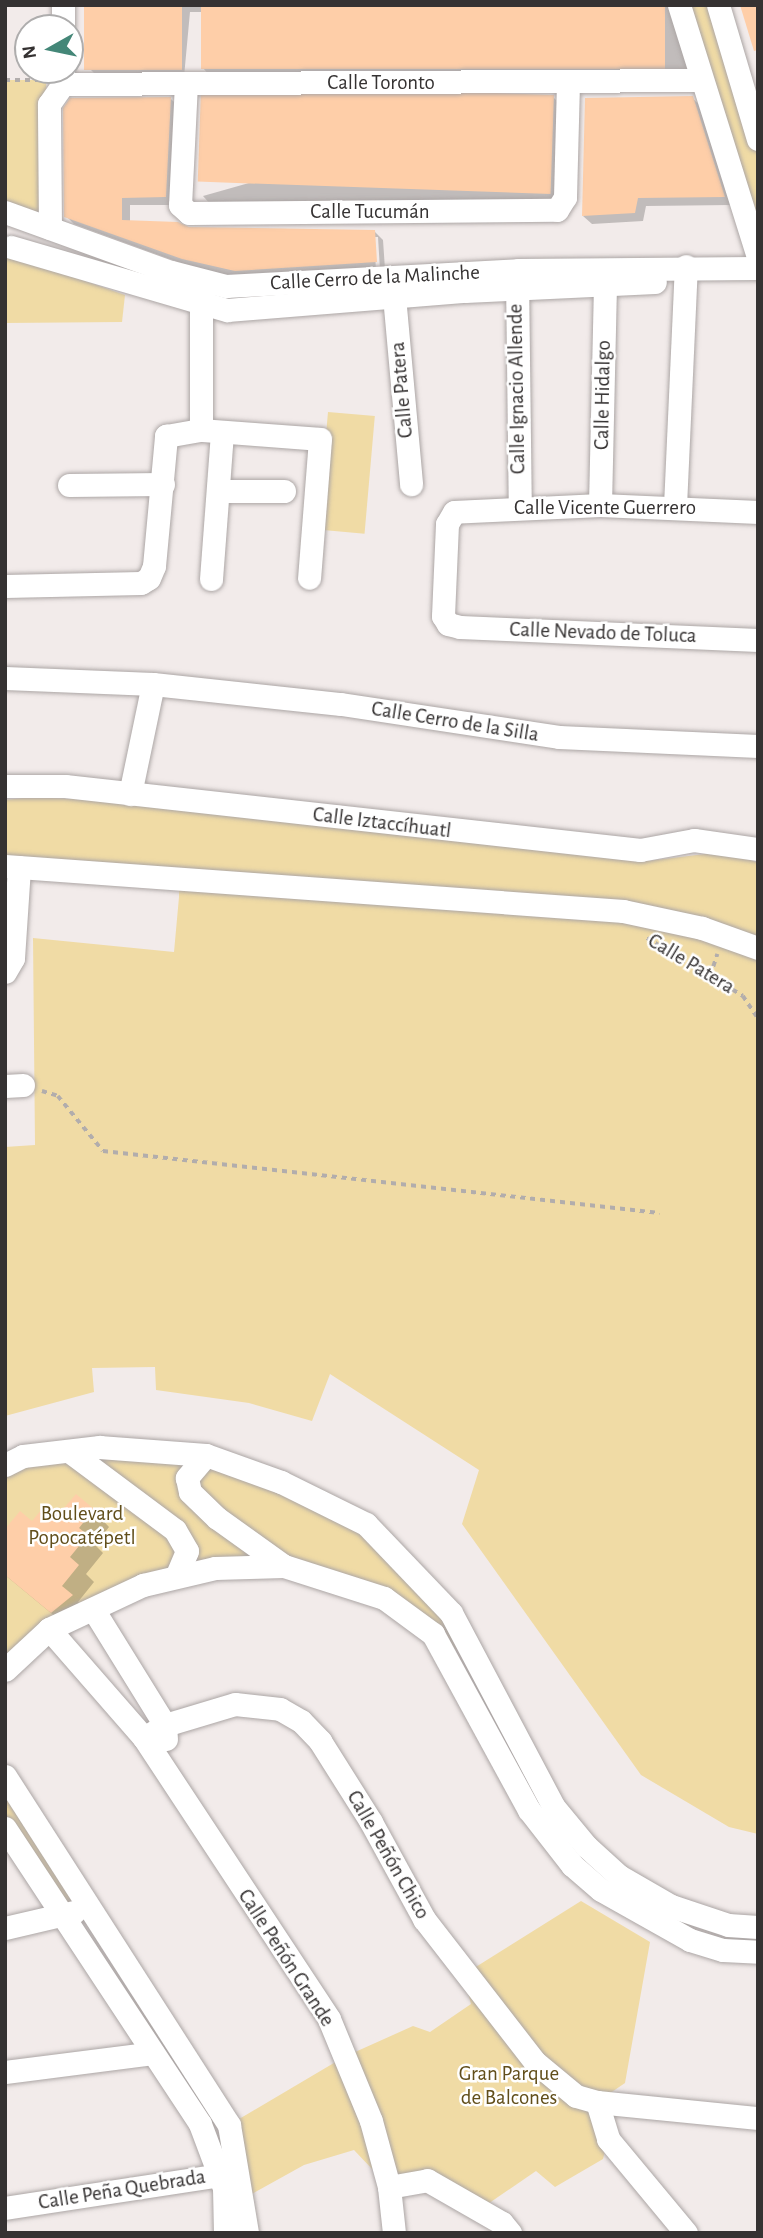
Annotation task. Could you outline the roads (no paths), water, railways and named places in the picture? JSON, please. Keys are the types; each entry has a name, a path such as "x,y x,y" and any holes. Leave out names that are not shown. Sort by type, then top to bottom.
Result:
{"street":[{"path":"678,5 744,225 758,257"},
{"path":"718,5 748,79 758,139"},
{"name":"Calle Toronto","path":"84,78 186,83 568,83 699,80"},
{"name":"Calle Tucumán","path":"186,83 180,205 189,213 557,210 565,197 568,83"},
{"path":"50,228 49,104 59,84"},
{"path":"744,225 758,205"},
{"name":"Calle Cerro de la Malinche","path":"5,212 201,281 226,286 516,279 758,268"},
{"name":"Calle Cerro de la Malinche","path":"11,247 201,306 227,310 394,296 516,279 605,284 686,273 736,278"},
{"path":"675,506 686,273"},
{"name":"Calle Ignacio Allende","path":"516,279 520,507"},
{"path":"201,281 201,306 219,491 211,579"},
{"name":"Calle Hidalgo","path":"600,505 605,284"},
{"name":"Calle Patera","path":"394,296 411,484"},
{"path":"5,586 141,583 149,578 163,484 166,436 212,431 320,439 309,578"},
{"path":"69,485 163,484"},
{"path":"219,491 284,491"},
{"name":"Calle Vicente Guerrero","path":"448,624 443,616 447,524 454,512 600,505 675,506 758,512"},
{"name":"Calle Nevado de Toluca","path":"448,624 758,640"},
{"name":"Calle Cerro de la Silla","path":"5,678 153,684 341,704 559,737 758,746"},
{"path":"130,794 153,684"},
{"name":"Calle Iztaccíhuatl","path":"5,786 65,786 580,845 640,850 712,840 758,849"},
{"path":"6,972 13,958 12,866 623,911 702,928 758,948"},
{"path":"5,1465 23,1456 99,1447 206,1455 281,1482 366,1524 450,1613 553,1806 586,1846 619,1876 671,1906 728,1925 758,1927"},
{"path":"69,1451 175,1530 187,1551 177,1575"},
{"path":"206,1455 187,1478 190,1492 217,1518 284,1566 384,1598 433,1634 528,1810 572,1865 601,1890 690,1940 723,1950 758,1952"},
{"path":"8,1664 49,1629 177,1575 215,1567 284,1566"},
{"name":"Calle Peñón Grande","path":"93,1609 165,1725 171,1777"},
{"name":"Calle Peñón Grande","path":"49,1629 144,1738 329,2019 371,2122 389,2187 394,2233"},
{"name":"Calle Peñón Chico","path":"144,1738 165,1725 235,1703 281,1709 301,1721 320,1741 424,1919 463,1975 535,2062 576,2096 597,2102 758,2118"},
{"path":"5,1760 9,1780 229,2125 225,2233"},
{"path":"7,1831 200,2124 229,2173 247,2233"},
{"path":"5,1928 91,1908"},
{"path":"5,2072 153,2053"},
{"path":"597,2102 608,2139 686,2233"},
{"name":"Calle Peña Quebrada","path":"5,2208 229,2173"},
{"path":"389,2187 427,2180 502,2223 510,2233"}],"park label":[{"name":"Boulevard Popocatépetl","path":"82,1526"},
{"name":"Gran Parque de Balcones","path":"509,2086"}]}
